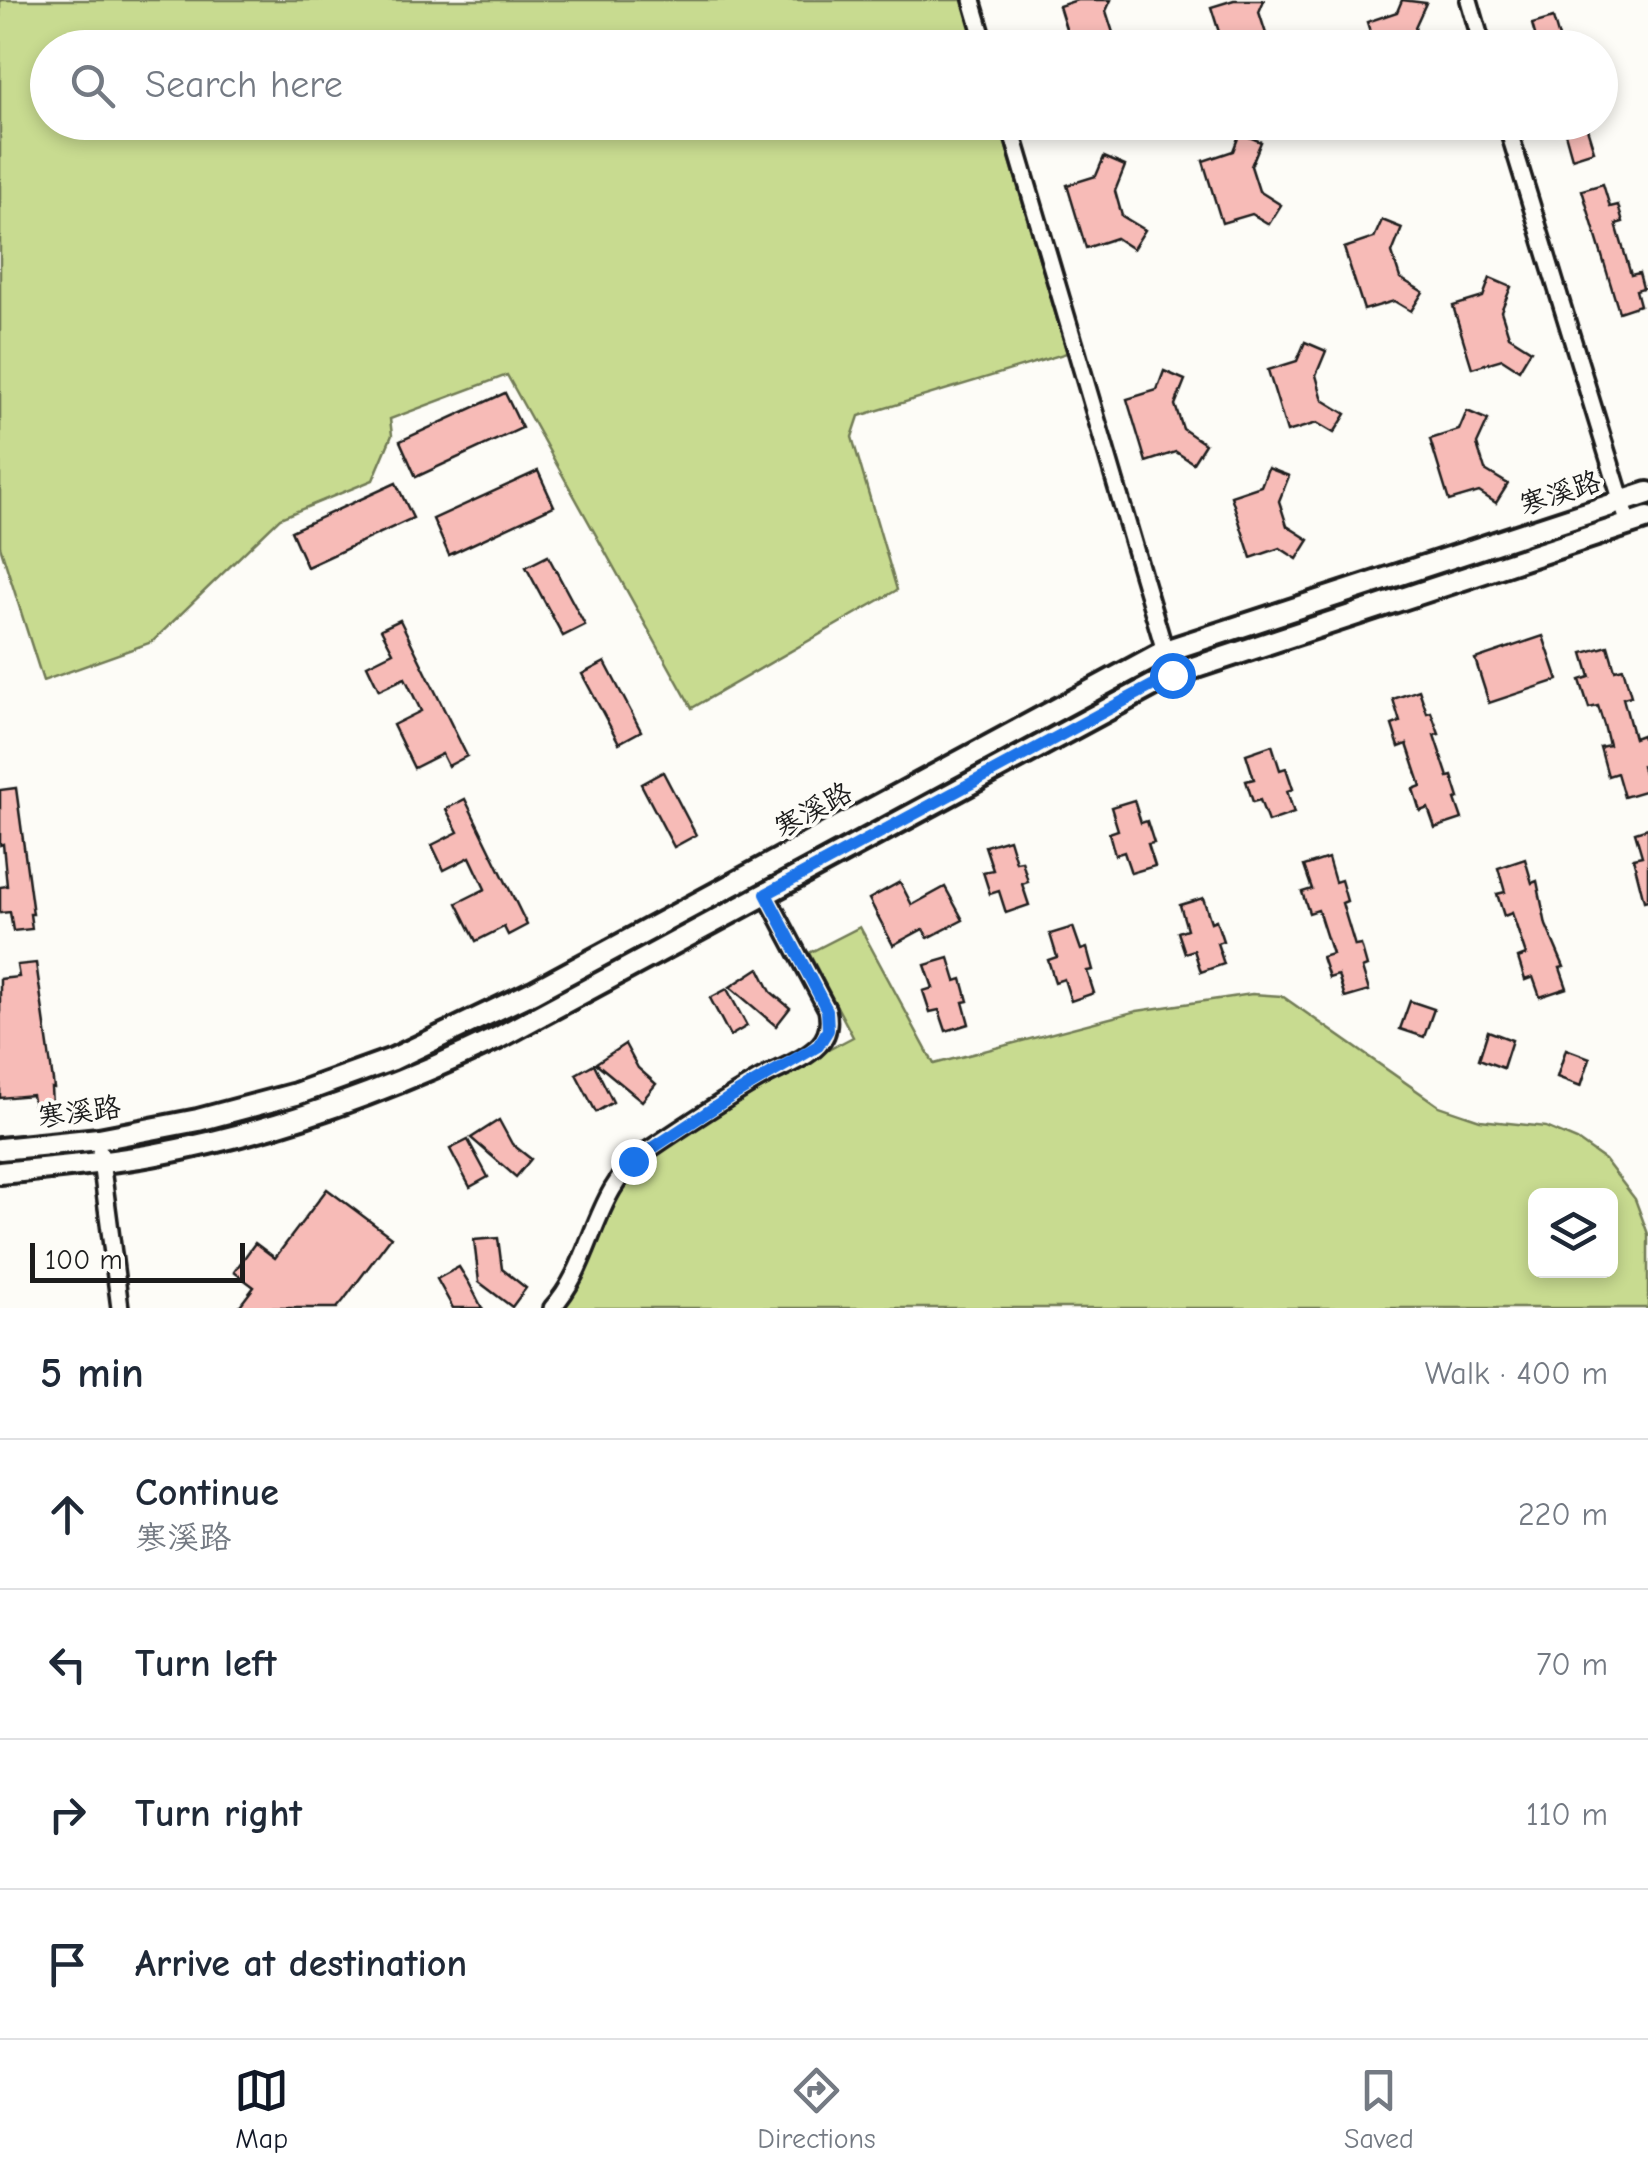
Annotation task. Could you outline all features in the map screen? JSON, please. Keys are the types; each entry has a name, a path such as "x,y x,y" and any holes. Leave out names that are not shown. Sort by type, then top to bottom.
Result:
{"main road":[{"name":"寒溪路","path":"0,1149 98,1139 248,1108 344,1078 440,1039 533,992 1165,652 1648,493"},
{"name":"寒溪路","path":"0,1173 102,1163 254,1132 402,1082 498,1038 1172,675 1638,522"}],"street":[{"path":"972,0 981,30"},
{"path":"1469,0 1478,30"},
{"path":"1013,140 1172,675"},
{"path":"1511,140 1622,502 1638,522"},
{"path":"552,1308 565,1291 618,1179 633,1161 732,1096 813,1050 826,1036 827,1010 766,894"},
{"path":"98,1139 120,1308"}],"green space":[{"path":"0,0 963,0 972,30 30,30 30,140 1004,140 1067,353 859,416 852,437 897,590 692,708 507,375 390,419 392,435 373,480 280,518 152,642 43,681 0,546"},
{"path":"860,927 934,1064 1137,1011 1252,994 1282,996 1439,1106 1480,1120 1546,1127 1577,1140 1605,1160 1635,1199 1648,1234 1648,1308 562,1308 630,1174 709,1116 853,1037 809,953"}],"building":[{"path":"1077,0 1111,0 1106,11 1112,30 1066,30 1059,6"},
{"path":"1234,0 1264,0 1259,12 1265,30 1218,30 1211,7"},
{"path":"1402,0 1426,3 1416,30 1369,30 1367,22 1397,12"},
{"path":"1553,18 1557,30 1534,30 1532,24"},
{"path":"1237,140 1261,142 1251,166 1259,191 1281,205 1269,224 1252,214 1222,223 1203,161 1233,151"},
{"path":"1567,140 1591,140 1594,151 1572,158"},
{"path":"1104,157 1125,166 1115,191 1122,216 1145,230 1133,249 1116,238 1086,248 1067,185 1096,176"},
{"path":"1603,184 1610,207 1618,205 1623,222 1616,224 1631,275 1639,273 1643,288 1636,290 1640,305 1619,312 1582,190"},
{"path":"1382,220 1402,228 1392,253 1400,278 1423,292 1411,311 1394,301 1364,310 1344,248 1374,238"},
{"path":"1490,278 1511,287 1501,311 1509,336 1531,350 1519,370 1502,359 1472,368 1453,306 1483,297"},
{"path":"1305,342 1326,351 1316,375 1323,400 1346,414 1334,433 1317,423 1287,432 1268,370 1297,361"},
{"path":"1164,371 1185,380 1175,405 1183,429 1205,444 1193,463 1176,452 1146,462 1127,399 1157,390"},
{"path":"505,393 522,428 416,477 400,441"},
{"path":"1467,411 1488,420 1477,444 1485,470 1508,484 1496,503 1479,492 1449,501 1430,439 1459,430"},
{"path":"1268,468 1289,476 1279,501 1287,526 1309,540 1297,559 1280,548 1251,558 1231,496 1261,486"},
{"path":"538,471 554,506 449,555 433,519"},
{"path":"396,483 413,518 307,567 291,531"},
{"path":"548,556 585,625 563,636 526,567"},
{"path":"400,620 467,756 448,766 442,754 414,768 393,725 421,711 405,678 379,690 367,665 393,652 381,629"},
{"path":"1543,636 1558,680 1489,703 1475,659"},
{"path":"1608,646 1615,670 1623,668 1631,696 1623,698 1634,738 1642,735 1648,756 1648,765 1642,766 1648,790 1624,797 1617,773 1608,776 1600,747 1609,745 1598,706 1589,708 1580,680 1590,677 1583,653"},
{"path":"605,662 641,731 619,743 582,674"},
{"path":"1419,690 1439,734 1434,735 1448,777 1452,776 1462,819 1435,828 1428,808 1420,811 1413,789 1421,786 1407,744 1399,747 1392,725 1400,722 1393,699"},
{"path":"1272,745 1280,770 1286,768 1293,789 1287,791 1294,813 1268,822 1260,800 1253,802 1246,781 1254,779 1246,754"},
{"path":"663,772 696,835 674,847 641,784"},
{"path":"16,788 33,914 32,929 13,931 10,912 0,913 0,887 7,886 3,844 0,845 0,790"},
{"path":"465,799 527,925 508,935 504,927 476,941 457,903 485,889 470,857 444,870 432,845 458,832 446,809"},
{"path":"1134,800 1141,823 1147,821 1154,843 1148,844 1155,866 1131,873 1124,852 1115,855 1109,833 1118,830 1111,807"},
{"path":"1648,828 1648,900 1644,901 1633,858 1642,856 1635,832"},
{"path":"1009,839 1016,862 1022,861 1028,882 1022,884 1029,905 1006,913 999,891 990,894 983,872 993,870 985,846"},
{"path":"1328,858 1335,882 1341,880 1347,901 1342,903 1355,946 1361,945 1367,966 1362,968 1369,991 1345,998 1338,975 1329,978 1322,957 1332,954 1318,910 1309,913 1302,892 1312,889 1304,866"},
{"path":"1525,859 1532,883 1537,881 1546,925 1564,967 1560,968 1567,988 1540,997 1533,977 1525,980 1518,958 1526,955 1512,913 1504,916 1497,894 1505,892 1498,868"},
{"path":"900,882 912,905 945,887 963,920 928,938 923,929 893,945 869,899"},
{"path":"1203,898 1223,941 1217,943 1224,964 1201,972 1194,950 1185,953 1178,932 1187,929 1180,905"},
{"path":"1073,927 1081,950 1087,948 1093,970 1087,971 1094,993 1071,1001 1064,979 1055,982 1048,960 1057,957 1050,934"},
{"path":"949,958 956,981 962,979 969,1024 946,1031 939,1010 930,1012 923,991 933,988 925,965"},
{"path":"36,963 54,1088 52,1104 34,1106 32,1095 0,1098 0,979 19,977 17,965"},
{"path":"759,968 771,992 790,1008 776,1026 730,987"},
{"path":"727,989 747,1026 730,1036 710,998"},
{"path":"1410,1001 1434,1009 1424,1037 1400,1029"},
{"path":"1488,1031 1512,1040 1503,1068 1479,1059"},
{"path":"625,1044 638,1068 656,1084 642,1101 596,1063"},
{"path":"1566,1049 1590,1058 1581,1086 1557,1077"},
{"path":"594,1064 613,1102 596,1112 576,1074"},
{"path":"499,1120 512,1144 531,1159 516,1177 471,1138"},
{"path":"468,1140 488,1177 470,1187 450,1149"},
{"path":"327,1189 391,1237 337,1308 238,1308 254,1287 234,1272 255,1243 275,1258"},
{"path":"498,1238 502,1269 526,1288 512,1307 479,1282 474,1240"},
{"path":"459,1267 482,1308 453,1308 437,1279"}],"route":[{"path":"633,1161 732,1096 813,1050 826,1036 827,1010 766,894 1172,675"}]}
